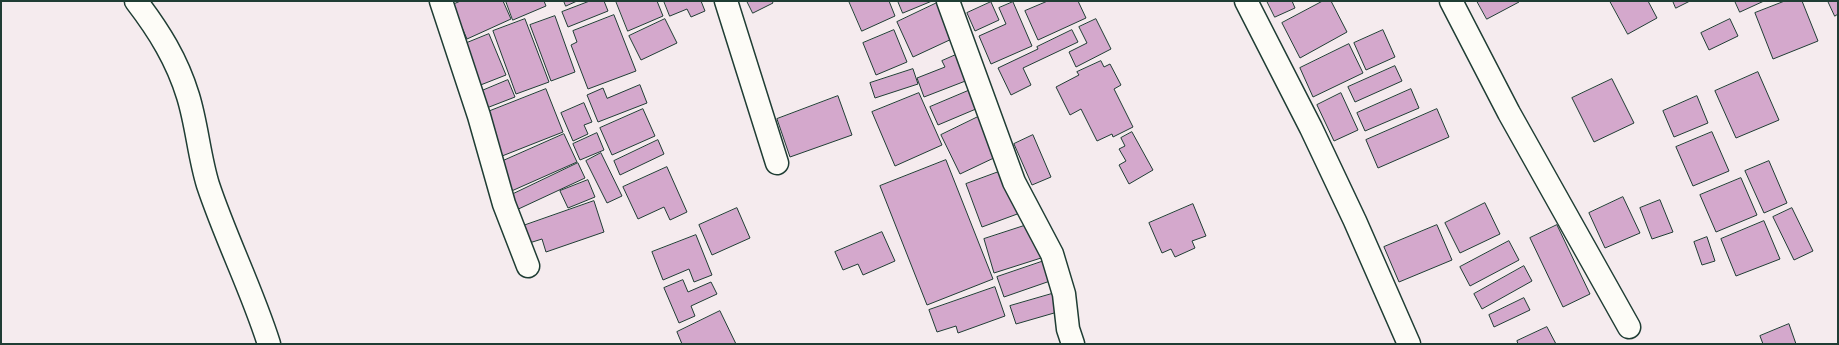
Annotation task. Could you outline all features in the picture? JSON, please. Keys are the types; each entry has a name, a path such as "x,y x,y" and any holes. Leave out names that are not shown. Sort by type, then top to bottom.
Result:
{"street":[{"path":"136,1 173,56 188,96 208,183 225,234 262,321 269,344"},
{"path":"441,1 479,116 504,204 528,266"},
{"path":"726,1 777,163"},
{"path":"948,1 1014,182 1052,254 1064,294 1068,329 1072,344"},
{"path":"1246,1 1308,122 1355,221 1410,344"},
{"path":"1450,1 1509,113 1629,326"}],"building":[{"path":"461,1 503,1 511,19 467,39 452,5"},
{"path":"506,1 544,1 546,6 513,20"},
{"path":"564,1 577,1 566,6"},
{"path":"590,1 604,1 608,11 568,27 562,12"},
{"path":"616,1 657,1 663,16 628,31"},
{"path":"664,1 701,1 705,11 691,17 687,9 670,16"},
{"path":"747,1 772,1 773,3 753,13"},
{"path":"849,1 889,1 895,16 862,31"},
{"path":"898,1 932,1 903,13"},
{"path":"1048,1 1078,1 1086,18 1038,40 1025,11"},
{"path":"1267,1 1292,1 1295,8 1275,17"},
{"path":"1323,1 1331,1 1347,32 1300,58 1282,23"},
{"path":"1477,1 1518,1 1519,2 1487,19"},
{"path":"1610,1 1648,1 1657,18 1628,34"},
{"path":"1673,1 1690,1 1676,8"},
{"path":"1735,1 1764,1 1740,12"},
{"path":"1785,1 1802,1 1818,41 1773,59 1755,13"},
{"path":"1828,1 1838,1 1838,14 1835,16"},
{"path":"939,2 956,37 913,57 897,22"},
{"path":"991,2 999,20 975,31 967,13"},
{"path":"1013,2 1032,46 991,64 979,36 1006,24 999,8"},
{"path":"614,15 636,71 588,89 571,45 577,42 573,31"},
{"path":"555,16 575,72 551,81 530,25"},
{"path":"525,19 549,82 516,94 493,31"},
{"path":"665,19 677,43 641,60 629,36"},
{"path":"1096,19 1111,49 1076,67 1069,52 1087,43 1079,27"},
{"path":"1730,19 1738,36 1709,50 1701,33"},
{"path":"894,30 907,62 876,75 863,43"},
{"path":"1072,30 1078,42 1023,68 1031,85 1011,95 998,68 1038,49 1037,47"},
{"path":"1383,30 1395,57 1366,70 1354,43"},
{"path":"489,34 506,75 478,86 462,45"},
{"path":"1349,44 1363,73 1313,97 1300,68"},
{"path":"958,54 968,80 924,97 917,78 945,67 942,61"},
{"path":"1101,61 1104,67 1110,64 1121,85 1114,89 1133,127 1113,137 1112,134 1097,141 1081,109 1070,115 1056,87 1079,75 1077,72"},
{"path":"1395,66 1402,81 1355,102 1348,87"},
{"path":"913,69 918,84 875,98 870,83"},
{"path":"1758,72 1779,120 1736,138 1715,91"},
{"path":"1612,79 1634,123 1594,142 1572,98"},
{"path":"508,80 515,97 484,109 477,93"},
{"path":"640,85 647,103 598,122 587,95 603,88 607,98"},
{"path":"975,88 983,106 938,125 930,107"},
{"path":"546,89 563,132 497,158 480,115"},
{"path":"1411,89 1419,108 1365,131 1357,113"},
{"path":"919,93 942,145 895,166 872,112"},
{"path":"1341,93 1358,130 1334,141 1317,105"},
{"path":"838,96 852,135 790,157 777,119"},
{"path":"1697,96 1708,123 1674,137 1663,111"},
{"path":"584,103 592,122 584,125 588,134 573,141 561,113"},
{"path":"643,109 655,136 612,155 600,128"},
{"path":"1437,109 1449,137 1378,168 1366,140"},
{"path":"980,116 998,156 960,174 941,135"},
{"path":"1132,132 1153,170 1129,184 1119,165 1126,161 1119,149 1125,146 1121,138"},
{"path":"1712,132 1729,171 1693,186 1676,147"},
{"path":"597,133 604,150 580,160 573,144"},
{"path":"564,134 577,162 507,193 494,165"},
{"path":"1033,135 1051,177 1032,185 1014,144"},
{"path":"658,140 664,154 620,175 614,161"},
{"path":"601,153 622,196 607,203 586,161"},
{"path":"946,160 993,279 927,305 880,186"},
{"path":"1769,161 1787,203 1764,213 1745,171"},
{"path":"578,163 585,178 512,212 505,198"},
{"path":"667,167 687,212 670,220 664,207 638,219 623,187"},
{"path":"1004,170 1020,213 982,227 966,184"},
{"path":"1741,178 1757,215 1716,232 1700,195"},
{"path":"588,180 595,197 568,208 560,191"},
{"path":"1623,197 1640,233 1605,248 1589,213"},
{"path":"1660,200 1673,232 1652,239 1640,208"},
{"path":"594,201 604,232 546,252 542,239 526,244 520,227"},
{"path":"1485,203 1500,234 1460,253 1445,223"},
{"path":"1193,204 1206,236 1192,241 1195,248 1175,257 1171,249 1162,253 1149,223"},
{"path":"737,208 750,238 712,255 699,225"},
{"path":"1792,208 1813,251 1794,260 1773,217"},
{"path":"1764,221 1780,259 1736,276 1721,239"},
{"path":"1030,224 1041,258 994,273 984,239"},
{"path":"1437,225 1452,260 1399,282 1384,247"},
{"path":"1557,225 1590,294 1563,307 1530,238"},
{"path":"882,232 895,261 863,275 858,264 843,270 835,252"},
{"path":"696,235 712,275 694,282 689,269 663,280 652,252"},
{"path":"1707,237 1715,261 1702,265 1694,242"},
{"path":"1509,241 1519,260 1470,286 1460,267"},
{"path":"1047,260 1053,280 1004,297 997,277"},
{"path":"1524,266 1532,281 1482,309 1474,294"},
{"path":"683,280 688,292 711,282 717,294 691,306 695,316 679,323 664,288"},
{"path":"995,287 1005,316 958,333 956,326 937,332 929,310"},
{"path":"1055,293 1061,311 1016,324 1010,306"},
{"path":"1524,298 1530,310 1494,327 1489,315"},
{"path":"720,311 736,344 682,344 677,332"},
{"path":"1789,324 1796,344 1763,344 1760,336"},
{"path":"1547,327 1556,344 1518,344 1517,341"}]}
